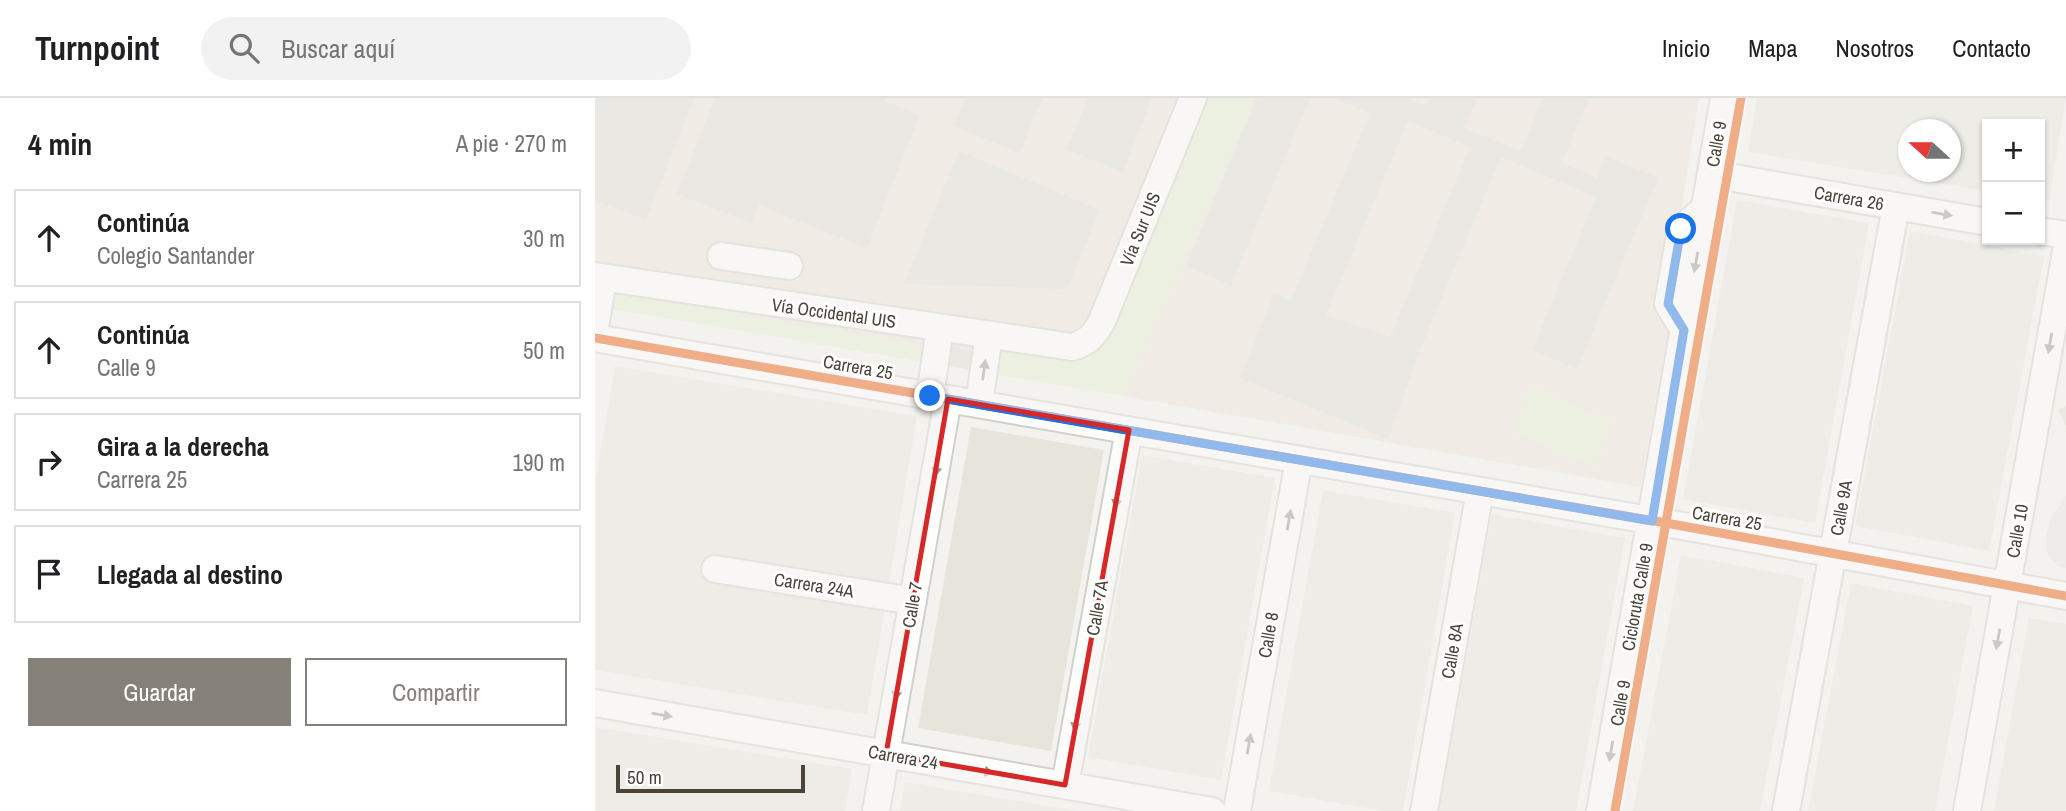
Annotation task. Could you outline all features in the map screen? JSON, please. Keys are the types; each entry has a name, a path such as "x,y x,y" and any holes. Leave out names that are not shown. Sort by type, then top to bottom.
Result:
{"street":[{"name":"Vía Sur UIS","path":"1072,347 1086,343 1102,321 1193,98"},
{"name":"Calle 9","path":"1600,811 1724,98"},
{"name":"Carrera 26","path":"1711,174 1982,221"},
{"name":"Calle 9A","path":"1786,811 1896,206"},
{"path":"2045,232 2066,235"},
{"name":"Calle 10","path":"1967,811 2066,252"},
{"path":"721,256 789,266"},
{"path":"753,301 757,261"},
{"name":"Vía Occidental UIS","path":"599,278 1072,347"},
{"path":"595,327 599,278"},
{"name":"Calle 7","path":"876,811 913,601 939,398 940,328"},
{"path":"979,404 989,335"},
{"name":"Carrera 25","path":"595,338 1652,521 2066,596"},
{"name":"Calle 7A","path":"1065,785 1129,430"},
{"name":"Calle 8","path":"1237,811 1299,460"},
{"name":"Calle 8A","path":"1425,811 1480,491"},
{"name":"Carrera 24A","path":"715,569 913,601"},
{"name":"Carrera 24","path":"595,703 1212,811"}],"highlighted area":[{"path":"948,399 1129,430 1065,785 886,754"}],"shaded area":[{"path":"595,98 1699,98 1682,205 1670,219 1655,306 1669,328 1640,487 595,306"},
{"path":"1757,98 2066,98 2049,201 2045,200 2045,119 1982,119 1982,190 1932,182 1961,182 1961,119 1898,119 1898,176 1748,152"},
{"path":"1737,200 1869,223 1815,523 1683,499"},
{"path":"1910,231 2044,256 1989,551 1855,526"},
{"path":"615,366 917,416 867,715 595,670 595,484"},
{"path":"971,427 1104,450 1051,751 918,728"},
{"path":"1142,455 1275,478 1221,780 1088,757"},
{"path":"1323,490 1455,513 1403,811 1383,811 1269,791"},
{"path":"2066,495 2066,568 2057,565 2050,558 2046,550 2046,538 2050,520"},
{"path":"1492,514 1625,538 1576,811 1439,811"},
{"path":"1681,555 1804,578 1760,811 1633,811"},
{"path":"1851,583 1973,606 1935,811 1808,811"},
{"path":"2029,618 2066,624 2066,811 1994,811"},
{"path":"595,727 852,769 845,811 595,811"},
{"path":"905,782 1078,811 900,811"}],"green space":[{"path":"1211,98 1255,98 1123,396 999,375 1003,350 1111,329"},
{"path":"615,293 921,345 918,361 612,309"},
{"path":"1532,387 1613,423 1594,466 1513,431"}],"building":[{"path":"595,98 694,98 646,220 595,200"},
{"path":"715,98 886,98 884,101 920,115 867,248 759,205 751,223 677,194"},
{"path":"965,98 1042,98 1020,153 954,126"},
{"path":"1088,98 1152,98 1123,172 1067,150"},
{"path":"1257,98 1310,98 1231,285 1186,266"},
{"path":"1333,98 1407,98 1426,106 1429,98 1477,98 1464,128 1521,151 1543,98 1589,98 1562,163 1597,178 1606,156 1658,178 1577,369 1532,350 1596,197 1501,157 1420,350 1388,439 1240,378 1274,294 1291,300 1370,113","holes":["1408,121 1470,147 1390,337 1326,315"]},
{"path":"959,151 1100,210 1067,289 904,284"},
{"path":"952,347 972,351 969,369 949,366"},
{"path":"2066,406 2066,426 2058,410"}],"cycle path":[{"name":"Cicloruta Calle 9","path":"1615,811 1741,98"},
{"path":"595,338 1666,523 2066,596"}],"route":[{"path":"930,396 1652,521 1684,330 1668,304 1681,229"}]}
